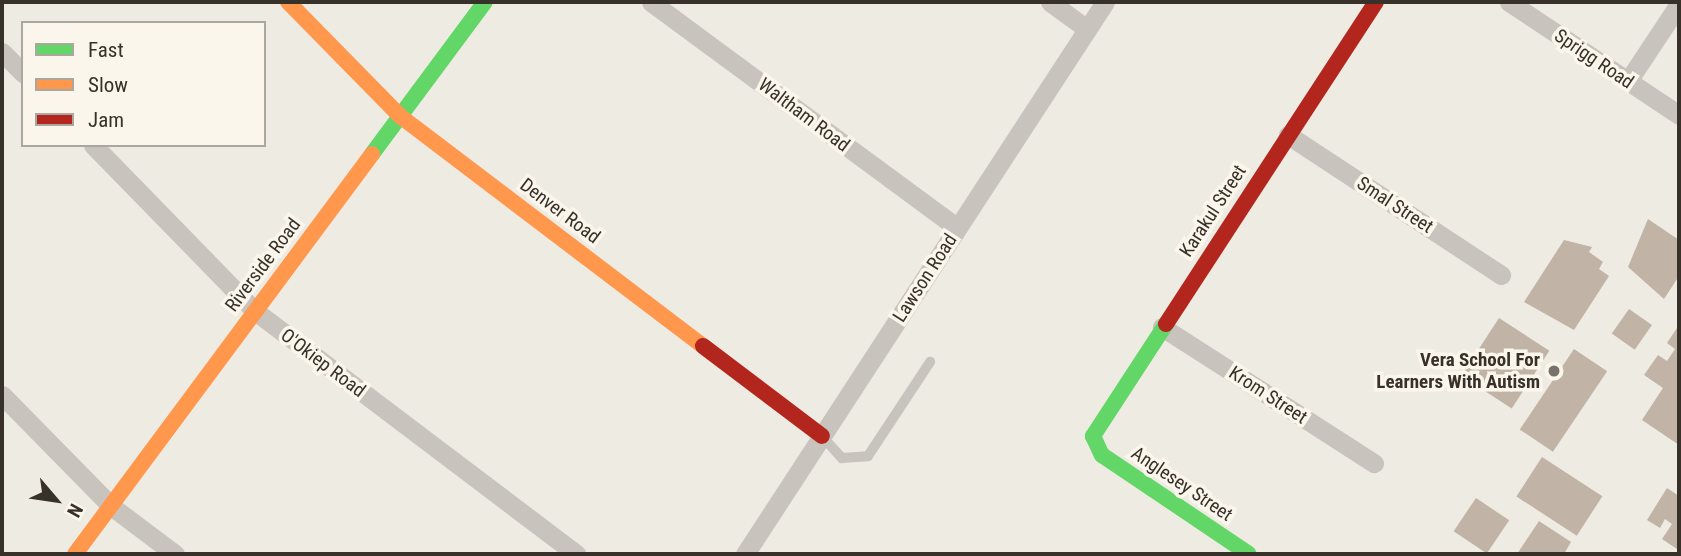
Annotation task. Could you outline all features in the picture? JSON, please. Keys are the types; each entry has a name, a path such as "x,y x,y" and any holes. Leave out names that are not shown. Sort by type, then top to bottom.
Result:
{"street":[{"name":"Denver Road","path":"288,2 400,116 822,436"},
{"name":"Riverside Road","path":"75,554 485,2"},
{"name":"Waltham Road","path":"651,2 957,228"},
{"path":"1050,2 1087,29"},
{"name":"Lawson Road","path":"745,554 1105,2"},
{"name":"Karakul Street","path":"1094,445 1094,431 1376,2"},
{"name":"Sprigg Road","path":"1509,2 1679,115"},
{"path":"1628,81 1679,4"},
{"path":"2,52 21,71"},
{"name":"Smal Street","path":"1288,135 1501,275"},
{"name":"O'Okiep Road","path":"95,147 255,311 576,554"},
{"name":"Krom Street","path":"1162,327 1374,463"},
{"path":"2,394 111,506 175,554"},
{"name":"Anglesey Street","path":"1094,445 1248,554"}],"lane":[{"path":"822,436 842,458 868,456 930,362"}],"building":[{"path":"1648,219 1679,240 1679,276 1664,299 1628,267"},
{"path":"1564,240 1592,247 1589,252 1603,262 1599,269 1609,276 1574,330 1524,302"},
{"path":"1629,309 1652,325 1635,350 1612,334"},
{"path":"1499,318 1549,351 1512,409 1461,376"},
{"path":"1679,325 1679,445 1642,420 1663,388 1644,375 1658,355 1667,361 1675,349 1667,343"},
{"path":"1574,349 1607,371 1553,452 1520,429"},
{"path":"1542,457 1602,496 1577,536 1516,496"},
{"path":"1667,488 1679,496 1677,549 1662,539 1672,524 1665,519 1660,528 1647,520"},
{"path":"1476,498 1509,520 1487,554 1454,531"},
{"path":"1539,521 1571,542 1564,554 1517,554"}],"traffic: fast":[{"path":"372,154 485,2"},
{"path":"1166,324 1093,436 1102,455 1249,554"}],"traffic: slow":[{"path":"288,2 400,116 703,346"},
{"path":"75,554 372,154"}],"traffic: jam":[{"path":"1166,324 1376,2"},
{"path":"703,346 822,436"}],"place":[{"name":"Vera School For Learners With Autism","path":"1554,371"}]}
